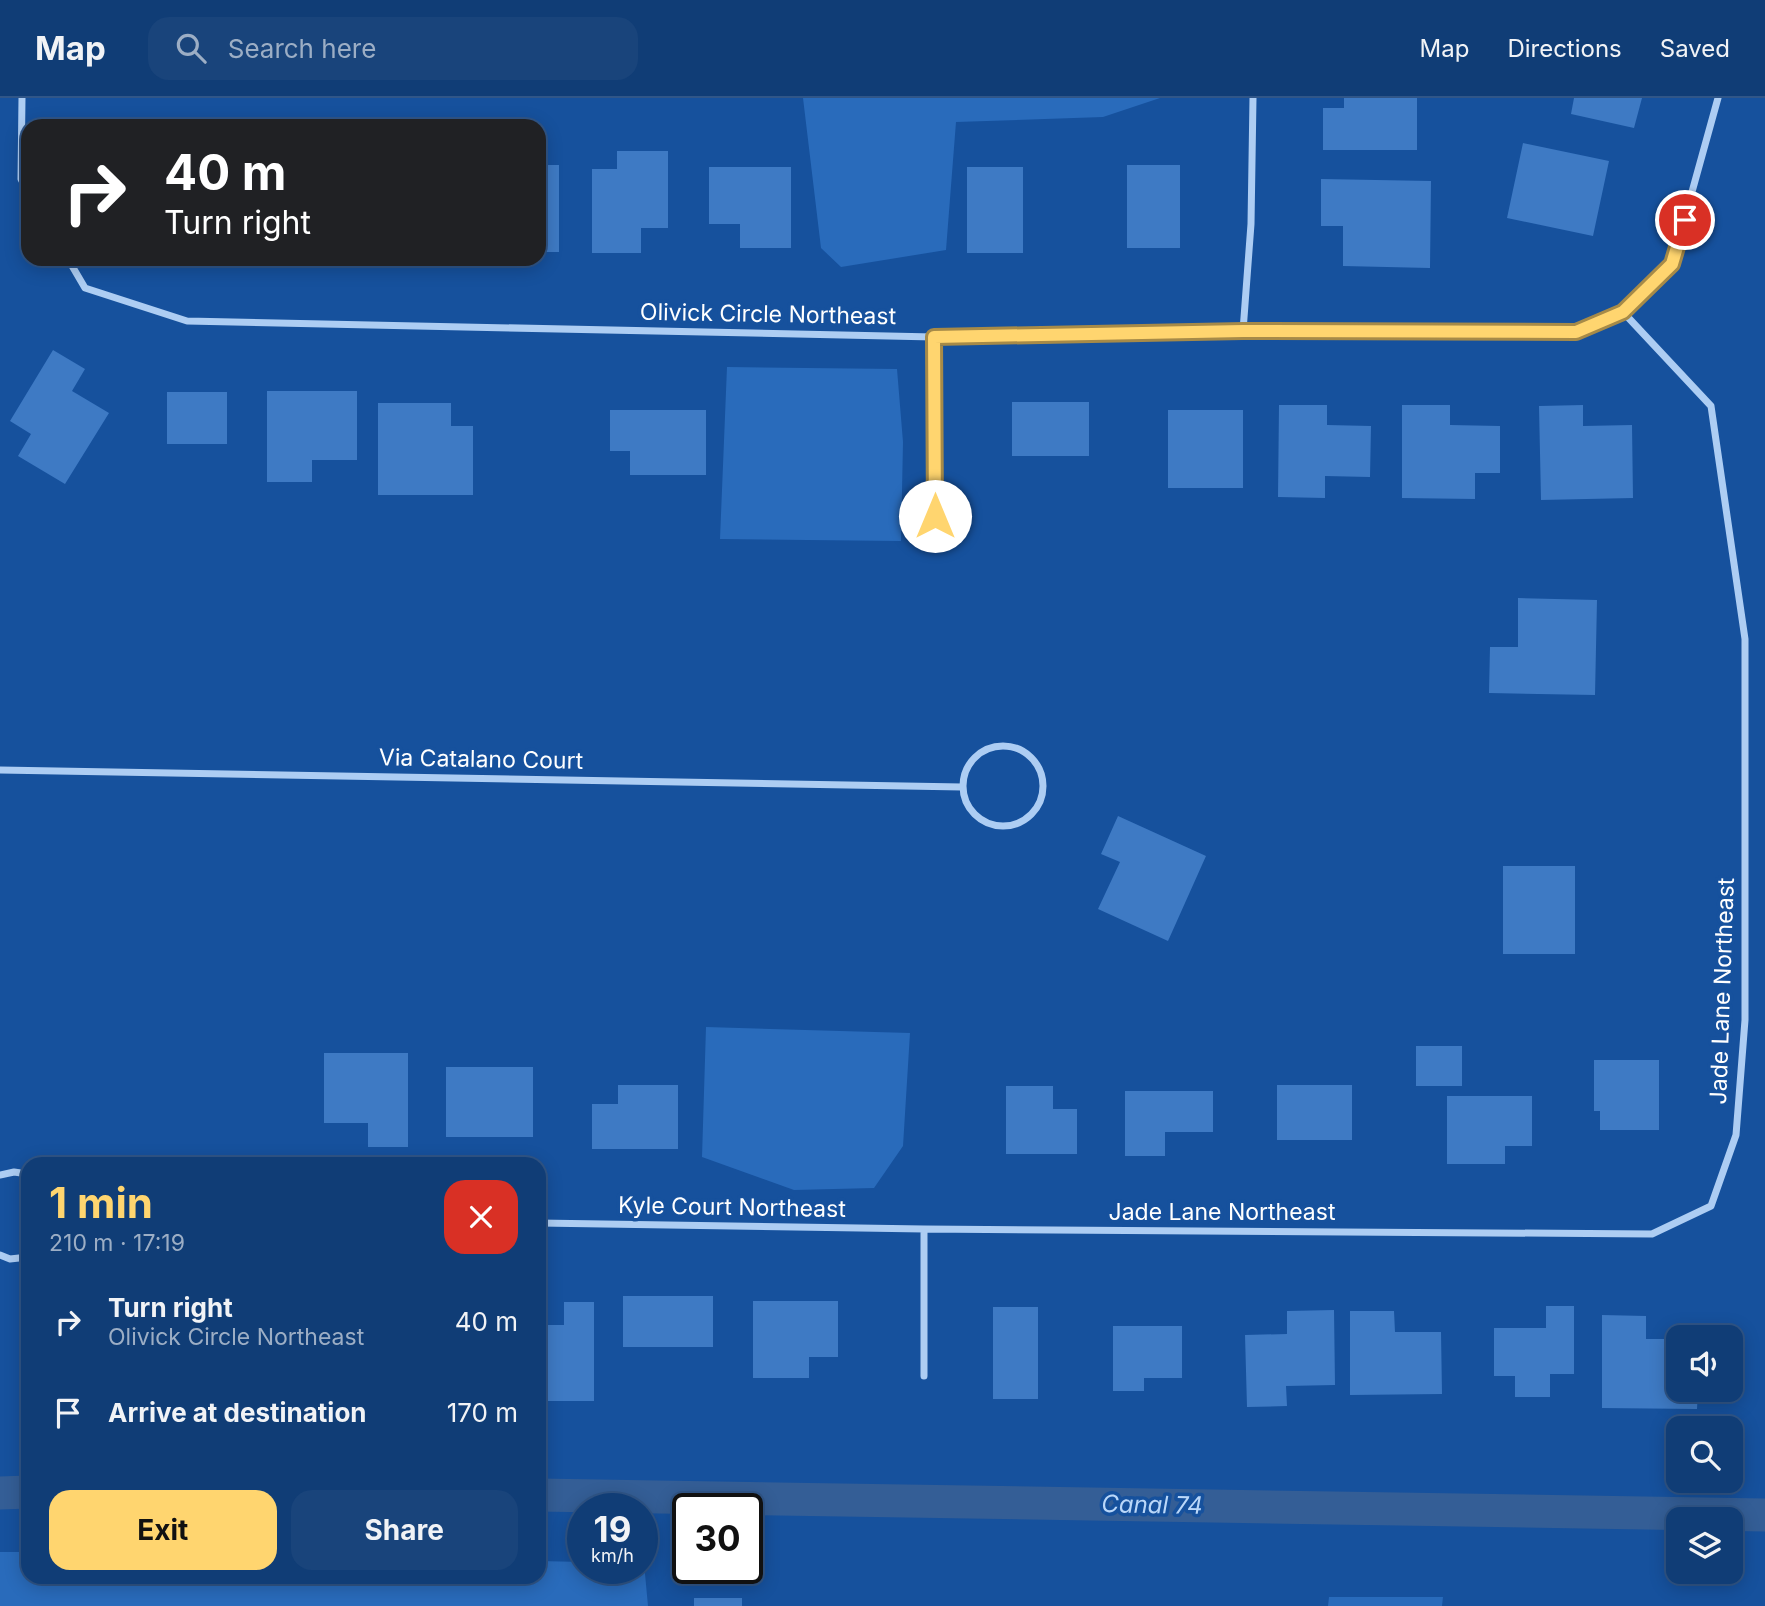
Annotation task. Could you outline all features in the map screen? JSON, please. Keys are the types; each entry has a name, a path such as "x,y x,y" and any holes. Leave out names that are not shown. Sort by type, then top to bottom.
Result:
{"street":[{"path":"22,98 22,119"},
{"path":"1243,331 1251,224 1253,98"},
{"name":"Olivick Circle Northeast","path":"72,266 85,288 187,321 934,337 1243,331 1576,332 1623,312 1672,264 1718,98"},
{"name":"Jade Lane Northeast","path":"925,1229 1652,1234 1711,1206 1736,1135 1745,1020 1745,639 1711,406 1623,312"},
{"path":"934,337 935,516"},
{"path":"992,747 1018,748 1029,755 1043,778 1040,804 1032,815 1008,827 994,826 982,821 972,812 962,787 970,762 979,753 992,747"},
{"name":"Via Catalano Court","path":"0,770 962,787"},
{"path":"0,1175 21,1173"},
{"name":"Kyle Court Northeast","path":"546,1223 925,1229"},
{"path":"924,1376 925,1229"},
{"path":"0,1255 10,1259 21,1258"}],"shaded area":[{"path":"803,98 1160,98 1103,117 956,122 946,250 841,267 821,248"},
{"path":"727,367 897,369 903,442 901,541 720,539"},
{"path":"706,1027 910,1033 903,1146 874,1188 794,1190 702,1157"},
{"path":"0,1552 21,1552 21,1584 546,1584 546,1561 567,1562 567,1584 646,1584 648,1606 0,1606"},
{"path":"1329,1597 1443,1597 1442,1606 1328,1606"}],"building":[{"path":"1344,98 1417,98 1417,150 1323,150 1323,108 1344,108"},
{"path":"1574,98 1642,98 1634,128 1571,114"},
{"path":"1523,143 1609,161 1593,236 1507,218"},
{"path":"617,151 668,151 668,228 641,228 641,253 592,253 592,169 617,169"},
{"path":"546,165 559,165 559,252 546,252"},
{"path":"1127,165 1180,165 1180,248 1127,248"},
{"path":"709,167 791,167 791,248 740,248 740,224 709,224"},
{"path":"967,167 1023,167 1023,253 967,253"},
{"path":"1321,179 1431,181 1430,268 1343,266 1343,226 1321,226"},
{"path":"53,350 85,369 72,391 109,413 65,484 18,456 31,434 10,421"},
{"path":"267,391 357,391 357,460 312,460 312,482 267,482"},
{"path":"167,392 227,392 227,444 167,444"},
{"path":"1012,402 1089,402 1089,456 1012,456"},
{"path":"378,403 451,403 451,426 473,426 473,495 378,495"},
{"path":"1279,405 1327,405 1327,425 1371,426 1370,477 1325,476 1325,498 1278,497"},
{"path":"1402,405 1450,405 1450,425 1500,426 1500,473 1475,473 1475,499 1402,498"},
{"path":"1583,405 1583,426 1632,425 1633,498 1541,500 1539,406"},
{"path":"610,410 706,410 706,475 630,475 630,451 610,451"},
{"path":"1168,410 1243,410 1243,488 1168,488"},
{"path":"1518,598 1597,600 1595,695 1489,693 1490,647 1518,647"},
{"path":"1118,816 1206,856 1168,941 1098,909 1120,862 1101,854"},
{"path":"1503,866 1575,866 1575,954 1503,954"},
{"path":"1416,1046 1462,1046 1462,1086 1416,1086"},
{"path":"324,1053 408,1053 408,1147 368,1147 368,1123 324,1123"},
{"path":"1594,1060 1659,1060 1659,1130 1600,1130 1600,1111 1594,1111"},
{"path":"446,1067 533,1067 533,1137 446,1137"},
{"path":"618,1085 678,1085 678,1149 592,1149 592,1104 618,1104"},
{"path":"1277,1085 1352,1085 1352,1140 1277,1140"},
{"path":"1006,1086 1053,1086 1053,1109 1077,1109 1077,1154 1006,1154"},
{"path":"1125,1091 1213,1091 1213,1132 1165,1132 1165,1156 1125,1156"},
{"path":"1447,1096 1532,1096 1532,1146 1505,1146 1505,1164 1447,1164"},
{"path":"623,1296 713,1296 713,1347 623,1347"},
{"path":"753,1301 838,1301 838,1357 809,1357 809,1378 753,1378"},
{"path":"564,1302 594,1302 594,1401 546,1401 546,1325 564,1325"},
{"path":"1546,1306 1574,1306 1574,1374 1550,1374 1550,1397 1515,1397 1515,1376 1494,1376 1494,1328 1546,1328"},
{"path":"993,1307 1038,1307 1038,1399 993,1399"},
{"path":"1334,1310 1335,1385 1286,1386 1287,1406 1247,1407 1245,1335 1287,1334 1287,1311"},
{"path":"1350,1311 1394,1311 1395,1332 1441,1332 1442,1394 1350,1395"},
{"path":"1602,1315 1646,1316 1646,1339 1666,1339 1666,1402 1697,1402 1697,1409 1602,1408"},
{"path":"1113,1326 1182,1326 1182,1378 1144,1378 1144,1391 1113,1391"},
{"path":"694,1598 742,1598 742,1606 694,1606"}],"waterway":[{"name":"Canal 74","path":"0,1493 21,1492"},
{"name":"Canal 74","path":"546,1495 1765,1515"}],"route":[{"path":"935,516 934,337 1243,331 1576,332 1623,312 1672,264 1685,220"}]}
